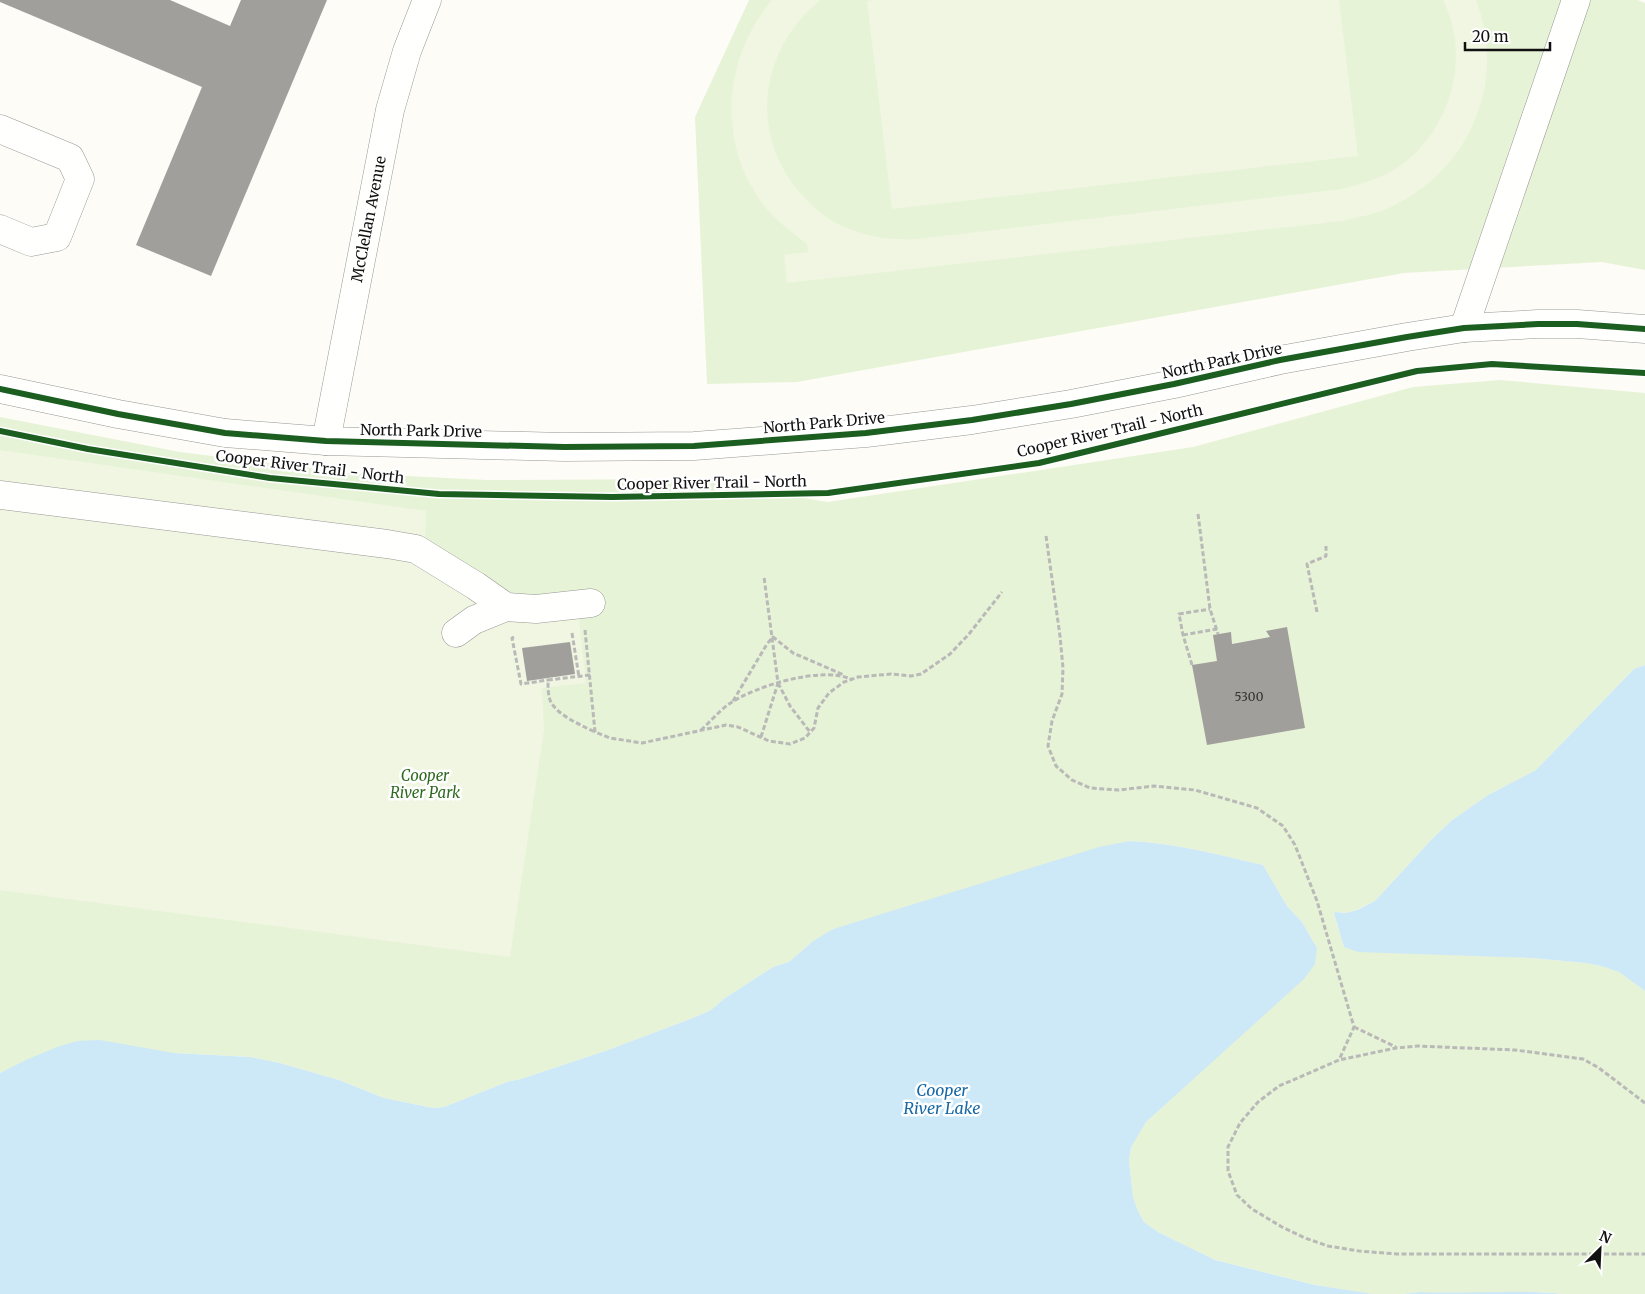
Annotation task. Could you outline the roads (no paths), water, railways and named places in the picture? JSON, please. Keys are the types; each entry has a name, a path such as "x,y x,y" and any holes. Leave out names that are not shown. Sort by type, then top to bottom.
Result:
{"street":[{"name":"McClellan Avenue","path":"326,442 390,110 407,51 428,0"},
{"path":"1464,328 1576,0"},
{"path":"0,129 70,158 80,178 57,237 31,242 0,229"},
{"name":"North Park Drive","path":"0,389 118,414 225,433 326,442 660,447 866,433 972,420 1071,404 1174,384 1280,360 1407,336 1464,328 1577,324 1645,329"},
{"path":"0,494 387,544 416,550 476,586 506,607"},
{"path":"456,633 474,620 506,607 536,609 592,603"}],"water":[{"path":"1645,665 1645,991 1619,972 1586,963 1532,958 1358,952 1344,947 1335,912 1345,913 1357,910 1375,901 1451,821 1488,795 1536,770 1634,669"},
{"name":"Cooper River Lake","path":"1130,841 1180,847 1263,865 1287,906 1302,922 1317,948 1315,964 1304,979 1146,1122 1131,1147 1129,1161 1133,1197 1138,1211 1144,1222 1158,1232 1215,1260 1315,1285 1373,1294 0,1294 0,1073 57,1047 77,1041 100,1040 174,1053 250,1057 280,1063 339,1080 384,1098 433,1108 444,1107 507,1082 608,1050 711,1010 725,998 773,967 789,962 813,941 833,929 1099,847"},
{"path":"1420,1292 1527,1292 1563,1294 1402,1294"}],"park label":[{"name":"Cooper River Park","path":"425,784"}]}
